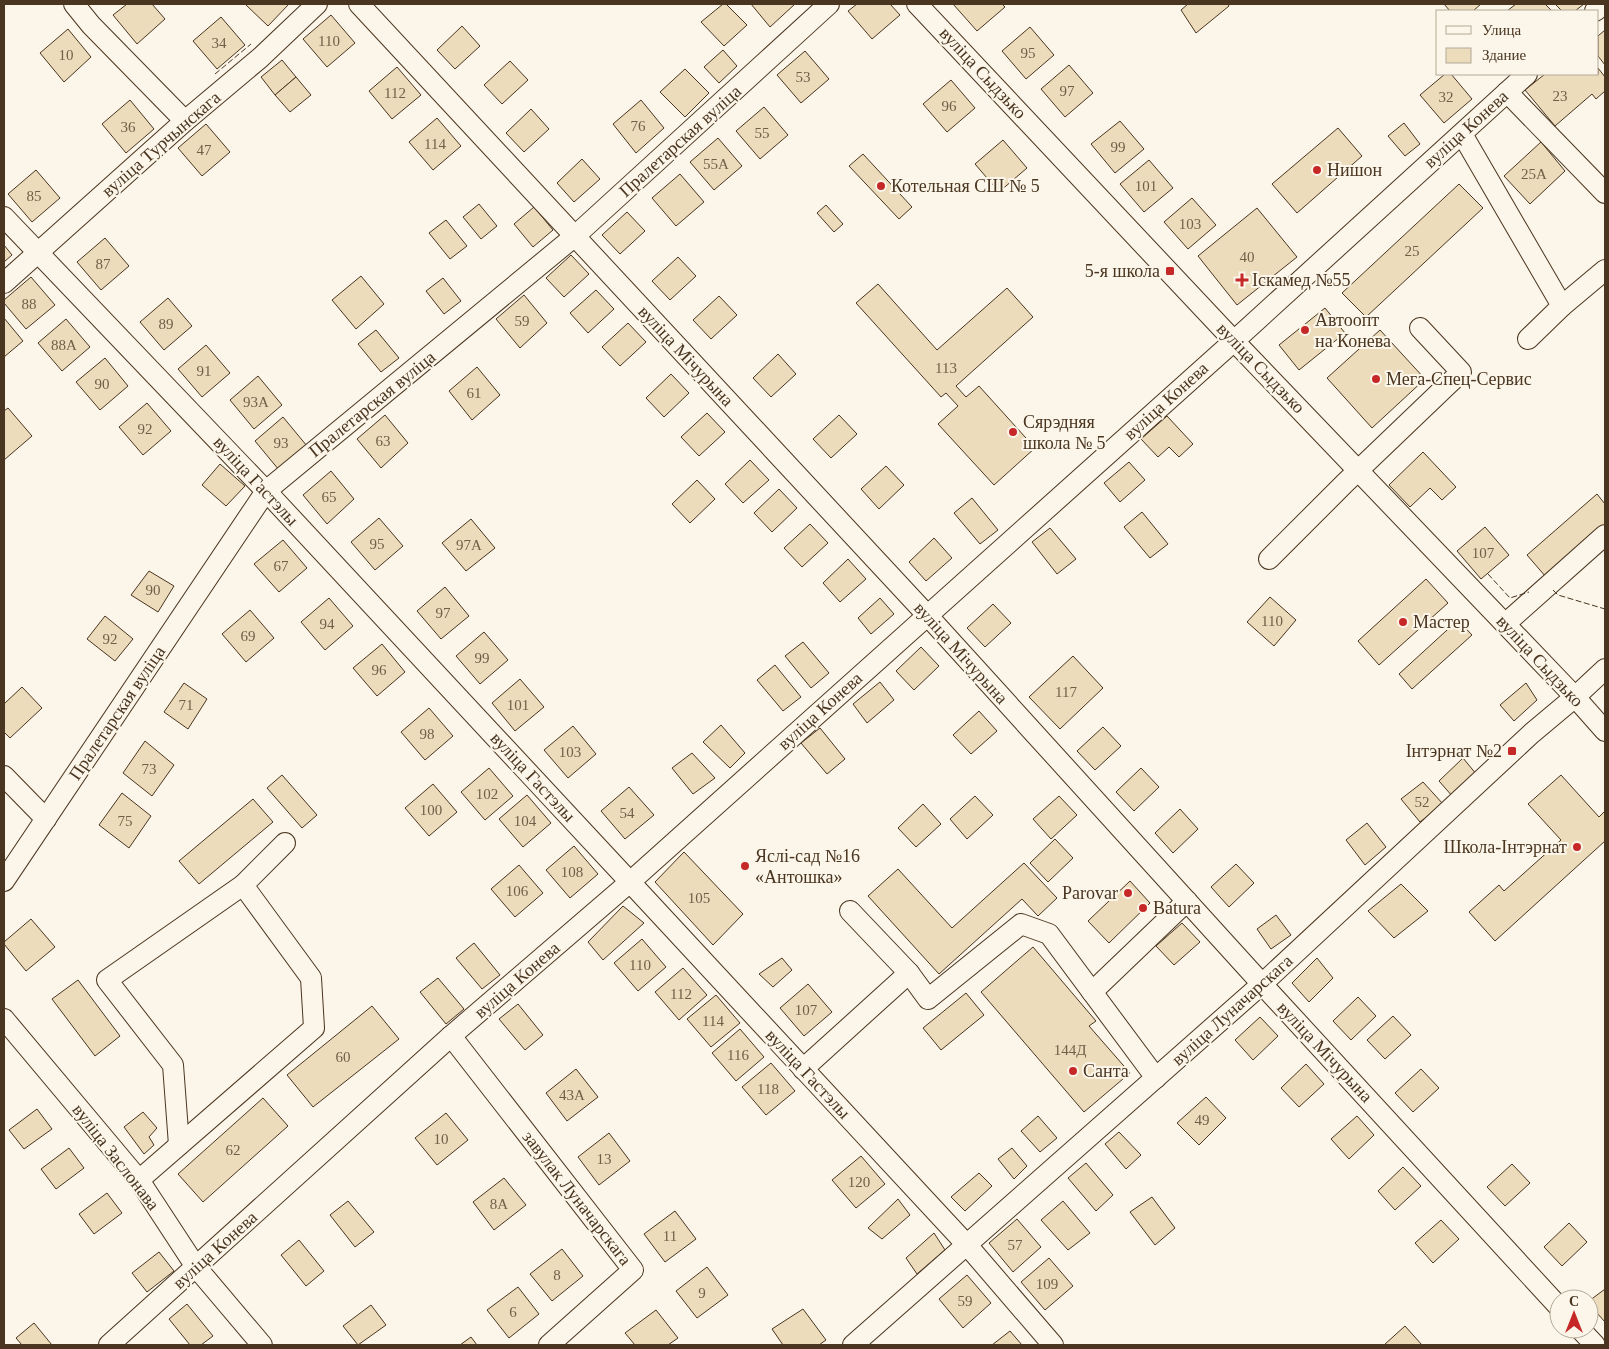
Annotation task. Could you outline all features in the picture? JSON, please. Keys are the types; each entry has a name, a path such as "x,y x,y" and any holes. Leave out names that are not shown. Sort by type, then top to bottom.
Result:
{"street":[{"path":"74,4 91,25 185,121"},
{"name":"вуліца Турчынскага","path":"4,283 185,121 260,58 317,4"},
{"name":"вуліца Мічурына","path":"359,4 927,615 1262,984 1549,1295"},
{"name":"Пралетарская вуліца","path":"4,881 266,491 576,236 829,4"},
{"name":"вуліца Сыдзько","path":"917,4 1234,341 1575,697 1605,731"},
{"name":"вуліца Конева","path":"109,1345 451,1036 630,882 1234,341 1526,75"},
{"path":"1507,92 1605,193"},
{"path":"1462,134 1562,306"},
{"name":"вуліца Гастэлы","path":"4,217 266,491 630,882 967,1245 1053,1345"},
{"path":"1528,339 1562,306 1605,270"},
{"path":"1269,559 1461,372 1420,328"},
{"path":"1505,624 1605,535"},
{"name":"вуліца Луначарскага","path":"853,1345 1262,984 1532,733 1605,669"},
{"path":"4,776 46,820"},
{"path":"179,1145 172,1065 107,980 242,885 285,842"},
{"path":"139,1180 314,1028 311,978 242,885"},
{"path":"1092,992 1187,901"},
{"path":"850,911 909,973 928,998 1021,924 1049,934 1156,1078"},
{"path":"803,1069 909,973"},
{"name":"вуліца Заслонава","path":"4,1019 139,1180 196,1267 262,1345"},
{"name":"завулак Луначарскага","path":"451,1036 633,1270 549,1345"}],"building":[{"path":"127,4 152,4 165,19 137,44 113,15"},
{"path":"289,4 268,26 246,5"},
{"path":"723,4 726,4 747,25 724,46 701,22"},
{"path":"751,4 795,4 770,27"},
{"path":"857,4 890,4 900,15 872,39 848,11"},
{"path":"953,4 1002,4 1005,7 977,31"},
{"path":"1188,4 1228,4 1229,6 1196,33 1181,10"},
{"path":"1444,4 1481,4 1474,10 1449,10"},
{"path":"1516,4 1545,4 1551,10 1508,10"},
{"path":"1555,4 1584,4 1576,10 1561,10"},
{"path":"331,15 355,43 327,67 303,39"},
{"path":"221,17 245,45 217,69 193,41"},
{"path":"462,26 480,46 455,69 437,50"},
{"path":"1030,27 1054,55 1026,79 1002,51"},
{"path":"68,29 91,57 64,82 40,53"},
{"path":"1605,30 1605,65 1599,57 1599,35"},
{"path":"723,50 737,66 719,83 704,67"},
{"path":"805,51 829,79 801,103 777,75"},
{"path":"282,60 296,77 275,95 261,77"},
{"path":"510,61 528,80 502,104 484,85"},
{"path":"1069,65 1093,93 1065,117 1041,89"},
{"path":"397,67 421,95 392,119 369,91"},
{"path":"685,69 709,93 685,117 660,92"},
{"path":"1599,69 1605,77 1605,91 1596,99 1592,94 1555,126 1525,90 1544,75 1599,75"},
{"path":"1444,75 1452,75 1472,99 1444,123 1420,95"},
{"path":"296,77 311,95 290,112 275,95"},
{"path":"951,80 975,108 947,132 923,104"},
{"path":"130,100 154,129 126,153 102,124"},
{"path":"641,100 664,128 636,153 613,124"},
{"path":"764,107 788,135 760,159 736,131"},
{"path":"531,109 549,129 524,152 506,133"},
{"path":"437,118 461,146 433,170 409,142"},
{"path":"1120,121 1144,149 1115,173 1091,144"},
{"path":"1404,123 1420,144 1405,156 1388,136"},
{"path":"206,124 230,152 202,176 178,148"},
{"name":"Нишон","path":"1338,128 1362,156 1297,213 1272,184"},
{"path":"718,138 742,166 714,190 690,162"},
{"path":"1003,140 1027,168 999,192 975,164"},
{"path":"1541,142 1565,171 1530,204 1504,176"},
{"name":"Котельная СШ № 5","path":"863,154 912,207 899,219 849,166"},
{"path":"582,159 600,179 574,202 557,183"},
{"path":"1149,160 1173,188 1144,212 1120,184"},
{"path":"36,170 60,198 32,222 8,194"},
{"path":"680,174 704,202 676,226 652,198"},
{"path":"1459,184 1483,208 1366,317 1342,293"},
{"path":"1192,198 1216,225 1188,249 1164,222"},
{"path":"479,204 497,226 481,239 463,217"},
{"path":"826,205 843,224 834,232 817,213"},
{"path":"534,207 553,230 533,247 514,224"},
{"path":"1257,208 1297,257 1237,305 1198,256"},
{"path":"627,212 645,231 620,254 602,235"},
{"path":"446,220 467,246 450,259 429,233"},
{"path":"105,238 129,266 101,290 77,262"},
{"path":"4,245 12,255 4,262"},
{"path":"571,255 589,274 564,297 546,278"},
{"path":"678,257 696,276 670,300 652,281"},
{"path":"361,276 384,304 356,329 332,300"},
{"path":"31,277 55,305 26,329 4,303 4,300"},
{"path":"443,278 461,301 444,314 426,291"},
{"path":"878,284 937,350 1007,288 1033,317 956,386 966,397 979,386 1035,448 994,485 938,424 958,406 946,393 941,397 856,303"},
{"path":"596,290 614,309 588,333 570,313"},
{"path":"524,295 547,323 520,348 496,319"},
{"path":"719,296 737,315 711,339 693,320"},
{"path":"168,298 192,326 164,350 140,322"},
{"path":"1325,308 1345,333 1299,370 1279,345"},
{"path":"4,318 23,341 4,357"},
{"path":"66,319 90,347 62,371 38,343"},
{"path":"628,323 646,342 620,366 602,347"},
{"path":"376,330 399,358 381,372 358,344"},
{"name":"Мега-Спец-Сервис","path":"1380,330 1425,379 1372,428 1327,378"},
{"path":"206,345 230,373 202,397 178,369"},
{"path":"778,354 796,374 771,397 753,378"},
{"path":"105,358 128,386 100,410 76,382"},
{"path":"477,367 500,395 472,420 449,391"},
{"path":"671,374 689,393 664,417 646,398"},
{"path":"258,376 282,405 254,429 230,400"},
{"path":"147,403 171,431 143,455 119,427"},
{"path":"8,408 32,436 4,460 4,411"},
{"path":"707,413 725,432 699,456 681,437"},
{"path":"385,415 408,443 381,468 357,439"},
{"path":"839,415 857,434 831,458 813,439"},
{"path":"1167,416 1193,444 1179,457 1169,447 1158,457 1141,439"},
{"path":"283,417 307,446 279,470 255,441"},
{"path":"1423,452 1456,487 1442,500 1430,488 1410,507 1389,485"},
{"path":"750,460 769,480 743,503 725,484"},
{"path":"1129,462 1145,480 1120,502 1104,483"},
{"path":"220,464 245,486 226,506 202,485"},
{"path":"886,466 904,485 879,509 861,489"},
{"path":"331,471 354,499 327,524 303,495"},
{"path":"697,480 715,499 690,523 672,504"},
{"path":"779,489 797,508 772,532 754,513"},
{"path":"1597,494 1605,504 1605,525 1546,577 1527,555"},
{"path":"972,498 998,530 980,544 954,513"},
{"path":"1142,512 1168,544 1150,558 1124,527"},
{"path":"379,518 403,546 375,570 351,542"},
{"path":"471,519 495,548 466,571 442,543"},
{"path":"810,524 828,543 802,567 784,548"},
{"path":"1485,527 1509,555 1481,579 1457,551"},
{"path":"1050,528 1076,559 1057,574 1032,542"},
{"path":"934,538 952,558 926,581 909,562"},
{"path":"283,540 307,568 279,592 254,564"},
{"path":"848,559 866,579 840,602 823,583"},
{"path":"149,571 174,586 158,612 131,595"},
{"name":"Мастер","path":"1426,579 1448,603 1379,665 1358,641"},
{"path":"445,587 469,616 441,639 417,611"},
{"path":"1270,597 1296,620 1274,646 1247,622"},
{"path":"329,598 353,626 325,650 301,622"},
{"path":"880,598 894,614 871,634 858,618"},
{"path":"993,604 1011,623 985,647 967,628"},
{"path":"250,610 274,638 246,662 222,634"},
{"path":"105,616 133,639 115,661 87,639"},
{"path":"1458,620 1472,635 1412,689 1399,674"},
{"path":"484,632 508,660 480,684 456,656"},
{"path":"803,642 829,673 811,688 785,656"},
{"path":"382,644 405,672 377,696 353,668"},
{"path":"921,647 939,666 914,690 896,671"},
{"path":"1073,656 1103,688 1060,729 1029,697"},
{"path":"775,665 801,697 783,711 757,680"},
{"path":"520,679 544,707 515,731 492,703"},
{"path":"880,682 894,700 867,723 853,704"},
{"path":"184,683 207,699 188,729 164,712"},
{"path":"1526,683 1537,700 1514,721 1500,705"},
{"path":"22,687 42,708 10,738 4,732 4,704"},
{"path":"429,708 453,736 425,760 401,732"},
{"path":"979,711 997,731 971,754 953,735"},
{"path":"721,725 745,753 730,768 703,742"},
{"path":"573,726 596,754 568,778 544,750"},
{"path":"1103,727 1121,746 1095,770 1077,751"},
{"path":"820,728 845,759 827,774 801,743"},
{"path":"145,741 174,765 152,796 123,773"},
{"path":"692,753 715,778 693,794 672,768"},
{"path":"1463,758 1477,775 1453,797 1439,781"},
{"path":"489,768 513,796 485,820 461,792"},
{"path":"1141,768 1159,787 1134,811 1116,792"},
{"path":"282,775 317,815 302,828 267,788"},
{"path":"1561,775 1599,817 1605,811 1605,841 1495,941 1469,912 1499,885 1504,891 1561,840 1528,804"},
{"path":"1423,782 1443,804 1420,822 1401,799"},
{"path":"433,784 457,812 429,836 405,808"},
{"path":"629,787 654,815 625,839 601,811"},
{"path":"122,793 151,816 129,848 99,825"},
{"path":"527,795 551,823 523,847 499,819"},
{"path":"975,796 993,815 967,839 950,819"},
{"path":"1059,796 1077,815 1051,839 1033,819"},
{"path":"253,799 273,822 199,884 179,861"},
{"path":"923,804 941,824 916,847 898,828"},
{"path":"1180,809 1198,829 1173,853 1155,833"},
{"path":"1367,823 1386,847 1365,865 1346,840"},
{"path":"1055,839 1073,858 1048,882 1030,863"},
{"path":"574,846 598,874 570,898 546,870"},
{"path":"684,852 743,914 713,945 655,882"},
{"path":"1024,863 1057,898 1038,916 1022,899 939,974 868,896 898,869 952,928"},
{"path":"1236,864 1254,883 1229,907 1211,887"},
{"path":"519,865 543,893 515,917 491,889"},
{"path":"1130,881 1150,903 1109,943 1088,921"},
{"path":"1401,884 1428,911 1394,938 1368,911"},
{"path":"623,906 644,923 603,960 588,942"},
{"path":"1276,915 1291,935 1271,949 1257,929"},
{"path":"31,919 55,947 26,971 4,942"},
{"path":"1182,923 1200,942 1174,965 1156,946"},
{"path":"642,939 666,967 638,991 614,963"},
{"path":"474,943 500,975 482,989 456,958"},
{"path":"1033,947 1096,1021 1089,1026 1130,1073 1084,1112 981,992"},
{"path":"782,958 792,970 773,987 759,974"},
{"path":"1317,958 1333,978 1309,1002 1292,983"},
{"path":"683,968 707,995 679,1020 655,992"},
{"path":"438,978 464,1009 446,1024 420,992"},
{"path":"78,980 120,1036 95,1056 52,999"},
{"path":"808,984 832,1012 804,1036 780,1008"},
{"path":"966,993 984,1015 941,1050 923,1028"},
{"path":"716,995 740,1023 711,1047 687,1019"},
{"path":"1358,997 1376,1016 1351,1040 1333,1021"},
{"path":"518,1004 543,1035 525,1050 499,1019"},
{"path":"372,1006 399,1039 313,1107 287,1075"},
{"path":"1393,1016 1411,1035 1385,1059 1367,1040"},
{"path":"1260,1017 1278,1036 1253,1060 1235,1040"},
{"path":"740,1029 764,1057 736,1081 712,1053"},
{"path":"771,1063 795,1091 766,1115 742,1087"},
{"path":"1306,1064 1324,1084 1299,1107 1281,1088"},
{"path":"576,1069 598,1097 567,1121 546,1093"},
{"path":"1421,1069 1439,1088 1413,1112 1395,1093"},
{"path":"1206,1097 1226,1118 1199,1145 1177,1123"},
{"path":"263,1098 288,1126 203,1202 178,1174"},
{"path":"37,1109 52,1129 24,1149 9,1130"},
{"path":"143,1112 157,1128 149,1137 154,1145 144,1154 124,1127"},
{"path":"446,1113 468,1140 437,1165 415,1138"},
{"path":"1038,1116 1057,1138 1040,1152 1021,1131"},
{"path":"1357,1116 1374,1135 1349,1159 1331,1139"},
{"path":"1119,1132 1141,1155 1126,1169 1105,1144"},
{"path":"609,1133 630,1161 599,1185 578,1157"},
{"path":"69,1148 84,1168 56,1189 41,1169"},
{"path":"1012,1148 1027,1166 1014,1179 998,1159"},
{"path":"861,1156 885,1184 856,1208 832,1180"},
{"path":"1086,1163 1113,1195 1096,1211 1068,1178"},
{"path":"1512,1164 1530,1183 1505,1206 1487,1187"},
{"path":"1403,1167 1421,1186 1395,1210 1378,1191"},
{"path":"979,1173 992,1186 965,1211 951,1197"},
{"path":"504,1178 526,1205 494,1230 473,1202"},
{"path":"107,1193 122,1213 94,1234 79,1214"},
{"path":"1152,1197 1175,1228 1155,1245 1130,1212"},
{"path":"898,1199 910,1215 882,1239 868,1228"},
{"path":"348,1201 374,1232 355,1247 330,1215"},
{"path":"1063,1201 1090,1233 1068,1250 1041,1220"},
{"path":"675,1211 696,1239 665,1262 644,1234"},
{"path":"1017,1219 1041,1247 1013,1272 989,1243"},
{"path":"1441,1220 1459,1239 1433,1263 1415,1243"},
{"path":"1569,1223 1587,1242 1562,1266 1544,1247"},
{"path":"934,1233 945,1250 917,1274 906,1258"},
{"path":"299,1240 324,1271 306,1286 281,1255"},
{"path":"562,1249 583,1276 552,1301 530,1274"},
{"path":"159,1252 174,1271 147,1292 132,1273"},
{"path":"1049,1258 1073,1286 1045,1310 1021,1282"},
{"path":"707,1267 728,1295 697,1318 676,1291"},
{"path":"967,1275 991,1303 963,1328 939,1299"},
{"path":"518,1287 539,1314 509,1338 487,1310"},
{"path":"1605,1289 1605,1322 1599,1315 1599,1294"},
{"path":"187,1304 213,1336 201,1345 190,1345 169,1319"},
{"path":"371,1305 386,1325 358,1345 343,1326"},
{"path":"803,1309 826,1340 819,1345 783,1345 772,1329"},
{"path":"656,1310 678,1338 668,1345 635,1345 625,1333"},
{"path":"34,1323 52,1345 22,1345 16,1338"},
{"path":"1405,1326 1422,1345 1384,1345"},
{"path":"1010,1331 1022,1345 992,1345"},
{"path":"471,1337 477,1345 460,1345"}],"fence":[{"path":"215,74 251,44"},
{"path":"1488,574 1510,598 1529,592"},
{"path":"1553,590 1558,595 1605,609"}],"place":[{"name":"Нишон","path":"1317,170"},
{"name":"Котельная СШ № 5","path":"881,186"},
{"name":"5-я школа","path":"1170,271"},
{"name":"Іскамед №55","path":"1242,280"},
{"name":"Автоопт на Конева","path":"1305,330"},
{"name":"Мега-Спец-Сервис","path":"1376,379"},
{"name":"Сярэдняя школа № 5","path":"1013,432"},
{"name":"Мастер","path":"1403,622"},
{"name":"Інтэрнат №2","path":"1512,751"},
{"name":"Школа-Інтэрнат","path":"1577,847"},
{"name":"Яслі-сад №16 «Антошка»","path":"745,866"},
{"name":"Parovar","path":"1128,893"},
{"name":"Batura","path":"1143,908"},
{"name":"Санта","path":"1073,1071"}]}
